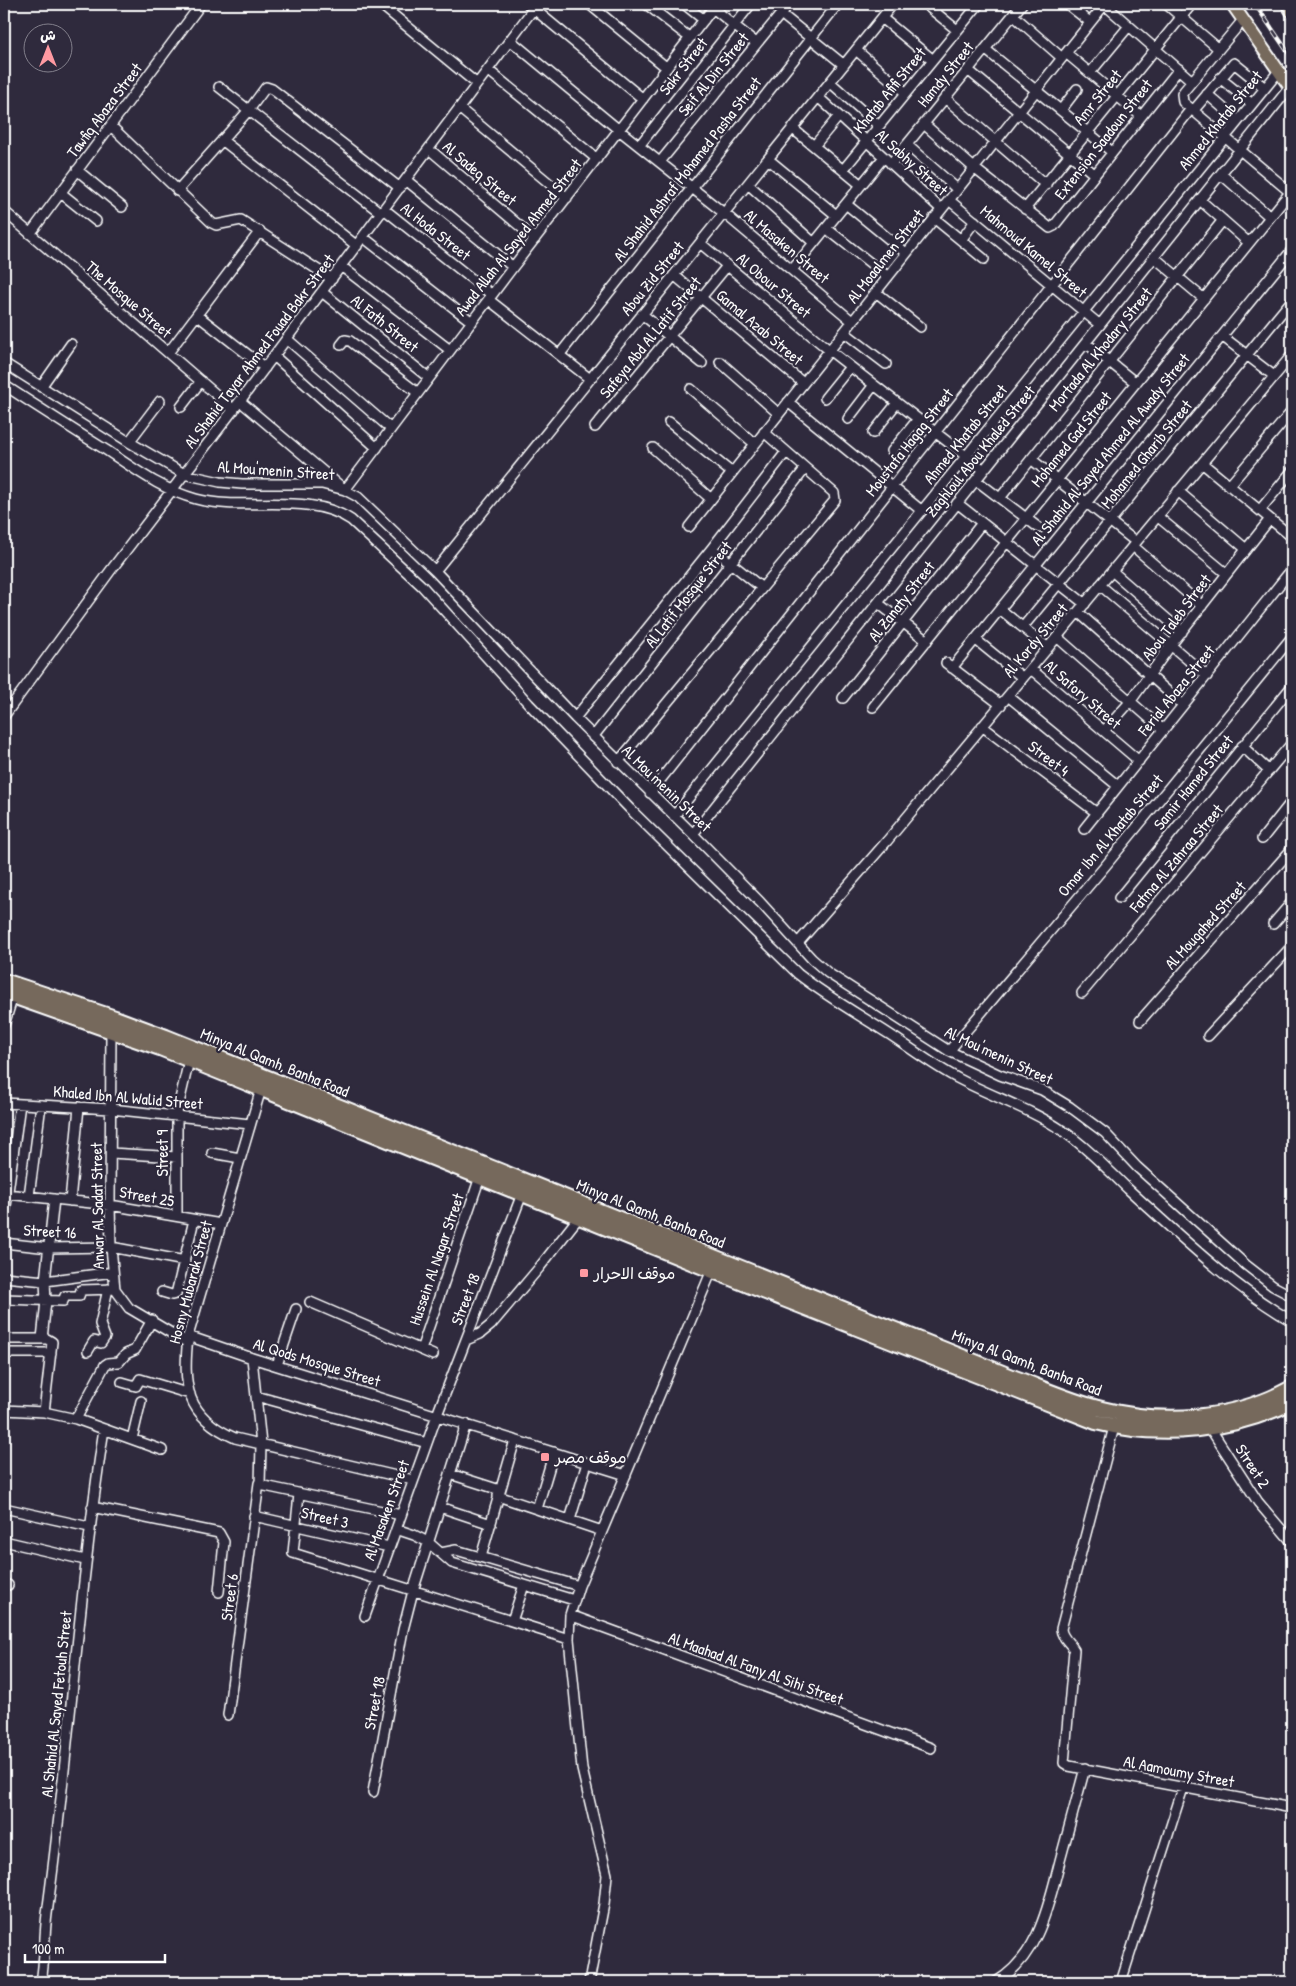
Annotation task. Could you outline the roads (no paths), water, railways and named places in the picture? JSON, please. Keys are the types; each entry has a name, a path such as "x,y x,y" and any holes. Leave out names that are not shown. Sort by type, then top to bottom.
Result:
{"highway":[{"name":"Minya Al Qamh, Banha Road","path":"4,981 166,1037 957,1361 1072,1413 1114,1427 1134,1430 1171,1431 1210,1428 1255,1418 1292,1402"},
{"name":"Minya Al Qamh, Banha Road","path":"9,995 189,1060 712,1270 957,1361 1085,1404 1124,1414 1147,1417 1195,1417 1218,1414 1264,1401 1292,1388"}],"main road":[{"path":"1232,4 1291,88"},
{"path":"1287,4 1292,12"}],"street":[{"name":"Tawfiq Abaza Street","path":"30,234 201,4"},
{"path":"380,4 477,84"},
{"path":"589,4 667,68"},
{"path":"646,4 690,38"},
{"path":"684,4 704,20"},
{"name":"Sakr Street","path":"639,146 751,4"},
{"name":"Seif Al Din Street","path":"660,162 788,4"},
{"name":"Al Shahid Ashraf Mohamed Pasha Street","path":"560,354 838,4"},
{"name":"Abou Zid Street","path":"435,571 893,4"},
{"path":"925,4 958,30"},
{"name":"Khatab Afifi Street","path":"843,170 979,4"},
{"name":"Hamdy Street","path":"891,164 1022,4"},
{"path":"1067,4 1090,22"},
{"path":"1104,4 1192,81"},
{"name":"Al Moaalmen Street","path":"689,527 1104,4"},
{"path":"1166,4 1219,49"},
{"name":"Amr Street","path":"1025,209 1192,4"},
{"path":"533,5 643,99"},
{"name":"Al Shahid Tayar Ahmed Fouad Bakr Street","path":"4,716 488,70 533,5"},
{"path":"715,6 756,43"},
{"name":"Awad Allah Al Sayed Ahmed Street","path":"345,490 513,267 715,6"},
{"path":"780,14 844,65"},
{"path":"1013,15 1090,73 1141,116"},
{"path":"882,18 933,60"},
{"path":"1243,20 1184,91 1183,102 1291,191"},
{"path":"1090,73 1129,26"},
{"name":"Al Masaken Street","path":"510,40 725,214 852,322"},
{"path":"985,49 1112,152"},
{"path":"856,50 906,93"},
{"name":"Moustafa Hagag Street","path":"650,793 1052,285 1192,110 1231,65 1236,63 1265,88"},
{"name":"Extension Saadoun Street","path":"1025,209 1046,227 1052,228 1178,69"},
{"path":"488,70 597,159"},
{"path":"968,70 1094,174"},
{"name":"Ahmed Khatab Street","path":"674,816 1279,71"},
{"path":"1220,78 1252,104"},
{"path":"830,82 879,126"},
{"name":"Al Hoda Street","path":"219,87 382,211 491,297 590,379"},
{"path":"177,190 249,110 264,88 269,88 400,188"},
{"name":"Zaghloul Abou Khaled Street","path":"693,834 1291,88"},
{"path":"1061,110 1077,89"},
{"path":"1206,94 1238,121"},
{"name":"Al Sabhy Street","path":"818,97 941,209"},
{"path":"945,98 1046,185"},
{"path":"459,108 567,198"},
{"path":"814,146 839,116"},
{"path":"924,124 1025,209"},
{"path":"110,126 212,223 216,225 241,220 332,279"},
{"path":"792,128 861,185"},
{"path":"222,140 356,246"},
{"path":"906,145 958,189"},
{"name":"Al Sadeq Street","path":"429,149 535,240"},
{"path":"792,270 884,157"},
{"path":"768,159 836,215"},
{"path":"77,170 122,207"},
{"path":"1221,174 1270,217"},
{"path":"406,180 513,267"},
{"path":"748,184 814,243"},
{"name":"Mohamed Gad Street","path":"873,707 1291,191"},
{"path":"60,193 96,221"},
{"name":"Mahmoud Kamel Street","path":"949,200 1100,324"},
{"path":"1200,200 1249,243"},
{"path":"846,204 906,253"},
{"name":"The Mosque Street","path":"4,211 234,410"},
{"path":"934,218 984,260"},
{"name":"Mortada Al Khodary Street","path":"1000,498 1223,220"},
{"path":"961,240 975,221"},
{"path":"826,228 888,276"},
{"path":"168,353 260,231"},
{"path":"363,237 472,322"},
{"name":"Al Obour Street","path":"700,243 829,350 984,470"},
{"name":"Al Shahid Al Sayed Ahmed Al Awady Street","path":"1001,704 949,665 976,639 1292,250"},
{"path":"1154,257 1204,299"},
{"path":"341,266 450,350"},
{"name":"Safeya Abd Al Latif Street","path":"595,427 727,266"},
{"name":"Gamal Azab Street","path":"674,275 803,383"},
{"name":"Al Fath Street","path":"322,292 429,378"},
{"path":"876,292 920,328"},
{"name":"Mohamed Gharib Street","path":"1023,627 1292,300"},
{"path":"642,314 702,363"},
{"path":"197,315 265,368"},
{"path":"844,332 886,364"},
{"path":"1222,336 1274,376"},
{"path":"286,339 391,429"},
{"path":"341,345 345,340 350,341 418,393"},
{"path":"1086,343 1136,383"},
{"path":"42,386 71,344"},
{"name":"Al Kordy Street","path":"798,943 887,841 1292,355"},
{"path":"274,356 377,448"},
{"path":"720,362 779,414"},
{"name":"Al Mou'menin Street","path":"4,363 129,442 184,474 220,482 242,484 322,484 345,490 358,497 435,571 593,737 693,834 828,973 949,1051 1000,1075 1042,1090 1070,1107 1105,1133 1137,1168 1246,1265 1273,1286 1292,1296"},
{"path":"825,398 850,366"},
{"path":"181,407 201,381"},
{"name":"Al Mou'menin Street","path":"4,385 171,491 218,503 286,504 324,508 340,512 422,586 535,711 630,809 798,974 815,988 938,1068 991,1096 1030,1111 1062,1131 1091,1152 1231,1281 1263,1305 1292,1321"},
{"path":"848,419 874,385"},
{"path":"691,389 755,444"},
{"path":"129,442 160,401"},
{"path":"240,401 345,490"},
{"path":"788,402 922,511"},
{"path":"873,434 897,403"},
{"path":"1230,486 1292,411"},
{"path":"892,451 918,419"},
{"path":"669,422 732,473"},
{"path":"618,762 836,497 834,493 764,432"},
{"path":"653,448 712,498"},
{"path":"575,718 712,548 786,452"},
{"path":"1032,459 1110,521 1202,606"},
{"path":"1202,463 1270,519 1291,533"},
{"name":"Al Latif Mosque Street","path":"593,737 805,469"},
{"path":"1260,510 1292,471"},
{"path":"976,480 1039,528"},
{"path":"1178,491 1246,549"},
{"path":"958,503 1085,604"},
{"path":"1158,516 1227,574"},
{"name":"Abou Taleb Street","path":"1104,731 1150,677 1171,645 1270,519"},
{"name":"Al Zanaty Street","path":"843,698 982,522"},
{"path":"712,548 762,588"},
{"name":"Ferial Abaza Street","path":"1084,829 1292,569"},
{"path":"1112,571 1182,632"},
{"path":"1100,585 1207,676"},
{"path":"878,603 927,641"},
{"path":"1000,609 1048,648"},
{"path":"1078,612 1183,705"},
{"path":"1057,637 1163,730"},
{"name":"Omar Ibn Al Khatab Street","path":"949,1051 1112,857 1292,637"},
{"path":"976,639 1023,678"},
{"name":"Al Safory Street","path":"1030,669 1139,761"},
{"name":"Samir Hamed Street","path":"1119,898 1292,686"},
{"path":"1008,696 1118,786"},
{"name":"Street 4","path":"982,726 1097,813"},
{"name":"Fatma Al Zahraa Street","path":"1082,992 1292,743"},
{"path":"1242,746 1269,771"},
{"path":"1262,839 1292,801"},
{"name":"Al Mougahed Street","path":"1140,1021 1292,849"},
{"path":"1273,924 1292,902"},
{"path":"1208,1036 1292,946"},
{"path":"4,1026 9,995"},
{"name":"Anwar Al Sadat Street","path":"110,1030 110,1205 113,1272 111,1289 126,1305 188,1340"},
{"name":"Street 9","path":"177,1216 177,1115 189,1060"},
{"name":"Hosny Mubarak Street","path":"261,1089 188,1340 186,1375 192,1402 203,1417 220,1431 235,1438 413,1480"},
{"name":"Khaled Ibn Al Walid Street","path":"4,1103 111,1109 250,1124"},
{"path":"4,1221 20,1104"},
{"path":"29,1196 42,1105"},
{"path":"70,1201 79,1107"},
{"path":"110,1153 177,1157"},
{"path":"212,1153 240,1158"},
{"name":"Hussein Al Nagar Street","path":"421,1350 480,1177"},
{"name":"Street 25","path":"7,1194 110,1205 221,1224"},
{"name":"Street 18","path":"437,1415 522,1194"},
{"path":"42,1339 46,1301 45,1281 54,1199"},
{"path":"466,1340 480,1334 491,1324 540,1268 579,1217"},
{"path":"162,1292 172,1295 176,1294 194,1220"},
{"name":"Street 16","path":"4,1243 49,1248 111,1247 184,1261"},
{"path":"590,1982 607,1876 582,1769 569,1639 570,1615 579,1586 712,1270"},
{"path":"4,1277 45,1281 113,1272"},
{"path":"4,1299 63,1301 65,1296 79,1296 81,1290 111,1289 100,1324 105,1337 101,1343 94,1341 88,1351"},
{"path":"310,1302 433,1355"},
{"path":"277,1365 296,1309"},
{"path":"76,1419 108,1362 119,1362 126,1354 135,1350 152,1320"},
{"path":"4,1339 50,1339 52,1342 44,1412"},
{"name":"Al Qods Mosque Street","path":"188,1340 277,1365 626,1475"},
{"path":"4,1353 51,1353"},
{"name":"Street 6","path":"228,1715 259,1483 262,1444 252,1358"},
{"path":"122,1382 136,1386 141,1379 190,1394"},
{"path":"256,1396 427,1443"},
{"path":"132,1439 141,1401"},
{"path":"4,1410 44,1412 76,1419 162,1450"},
{"name":"Al Masaken Street","path":"364,1616 437,1415"},
{"name":"Street 18","path":"373,1792 403,1630 428,1542 466,1424"},
{"name":"Al Aamoumy Street","path":"1114,1427 1061,1628 1065,1640 1071,1644 1074,1650 1063,1759 1065,1765 1292,1808"},
{"name":"Street 2","path":"1210,1428 1258,1502 1292,1542"},
{"name":"Al Shahid Al Sayed Fetouh Street","path":"41,1982 44,1940 62,1805 85,1560 104,1429"},
{"path":"481,1557 514,1440"},
{"path":"537,1509 554,1452"},
{"path":"570,1520 587,1463"},
{"path":"450,1474 537,1509 602,1531"},
{"path":"259,1483 261,1486 401,1515"},
{"path":"299,1494 293,1553 569,1639"},
{"path":"92,1507 219,1533 224,1542 219,1592"},
{"path":"440,1507 491,1524"},
{"path":"4,1508 89,1527"},
{"name":"Street 3","path":"254,1516 389,1548"},
{"path":"396,1529 428,1542 452,1564 574,1600"},
{"path":"4,1541 85,1560"},
{"path":"441,1553 456,1550 579,1586"},
{"path":"512,1621 524,1585"},
{"name":"Al Maahad Al Fany Al Sihi Street","path":"570,1615 931,1748"},
{"path":"996,1982 1015,1968 1024,1957 1045,1916 1085,1768"},
{"path":"1121,1982 1183,1788"}],"railway":[{"path":"1255,4 1292,58"}],"place":[{"name":"موقف الاحرار","path":"584,1273"},
{"name":"موقف مصر","path":"545,1457"}]}
